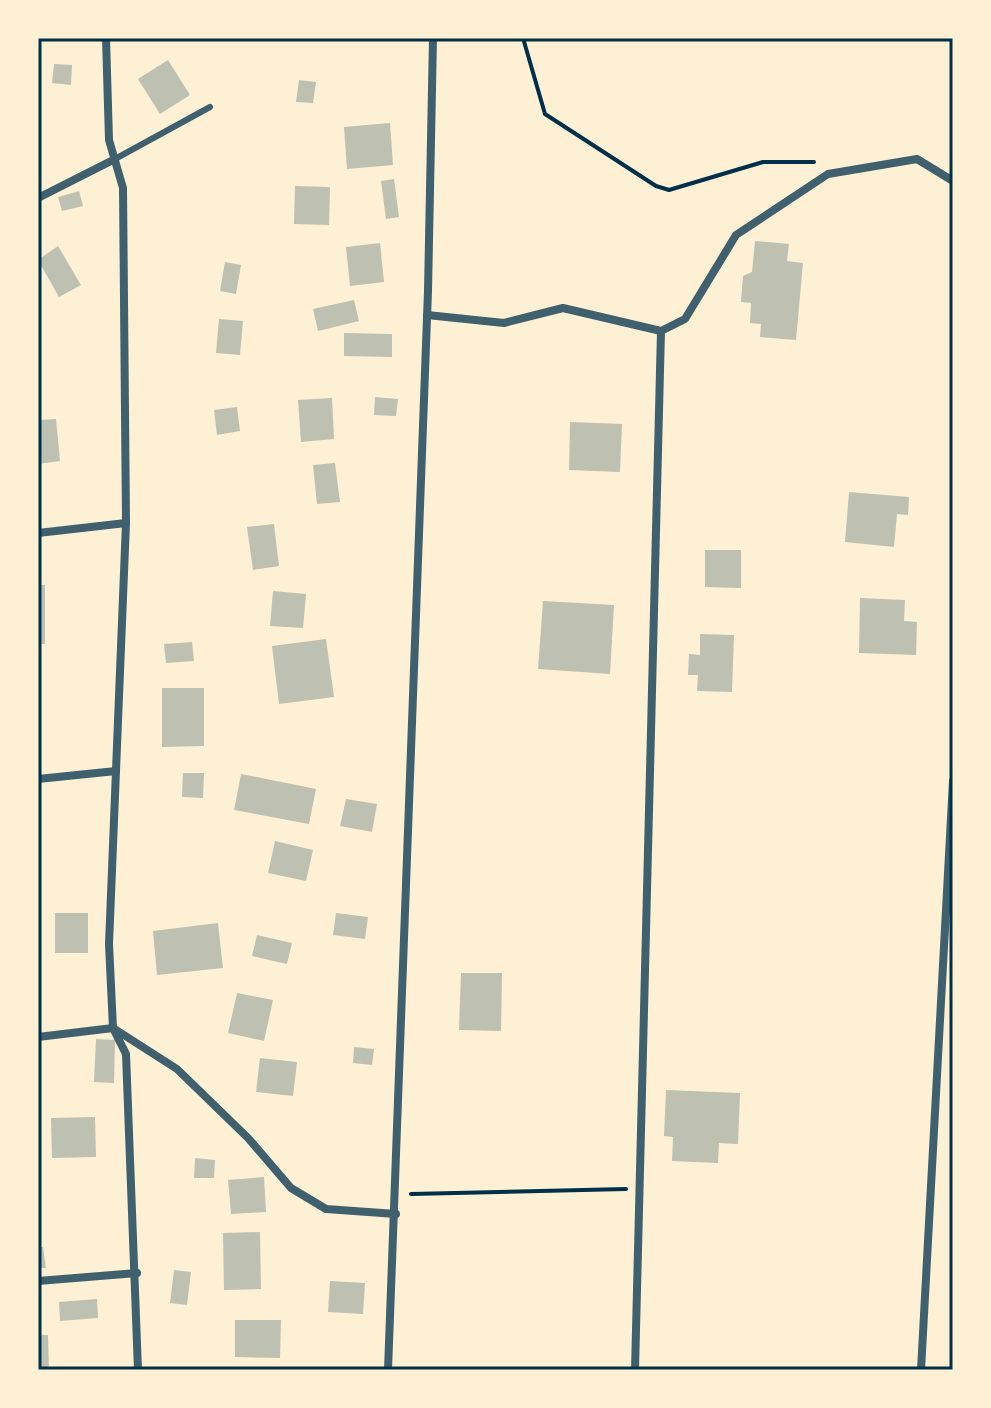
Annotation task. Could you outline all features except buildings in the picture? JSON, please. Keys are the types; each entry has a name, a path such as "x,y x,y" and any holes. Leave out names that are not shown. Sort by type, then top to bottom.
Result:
{"street":[{"path":"106,38 109,140 123,188 126,523 109,944 113,1028 126,1054 137,1273 138,1370"},
{"path":"388,1370 397,1195 411,672 427,315 433,38"},
{"path":"38,198 115,159"},
{"path":"427,315 504,323 563,308 661,331 685,319 736,235 828,174 917,159 953,181"},
{"path":"635,1370 637,1189 661,331"},
{"path":"38,533 126,523"},
{"path":"38,779 116,771"},
{"path":"921,1370 953,781"},
{"path":"38,1037 113,1028 177,1069 248,1138 291,1188 326,1209 396,1214"},
{"path":"38,1281 137,1273"}],"lane":[{"path":"115,159 210,107"}],"path":[{"path":"523,38 545,114 656,186 669,190 763,162 792,164 821,161"},
{"path":"397,1195 637,1189"}]}
